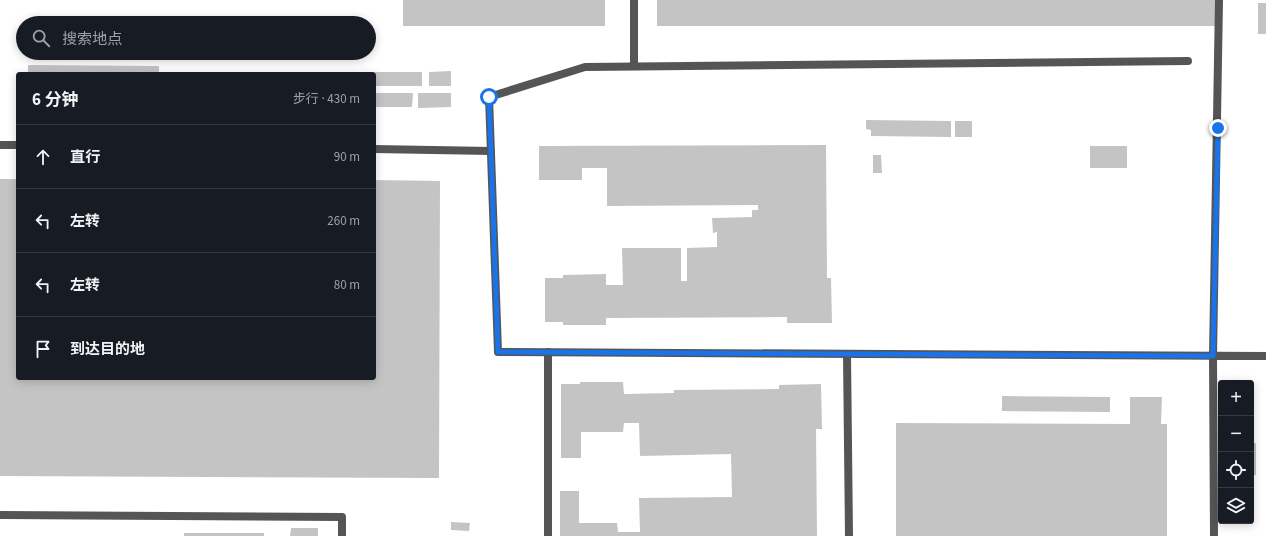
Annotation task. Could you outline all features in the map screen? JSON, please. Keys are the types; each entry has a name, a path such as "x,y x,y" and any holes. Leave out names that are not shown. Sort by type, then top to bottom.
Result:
{"street":[{"path":"634,0 634,66"},
{"path":"1214,536 1213,356 1220,0"},
{"path":"1188,61 585,67 489,97 498,352 1266,356"},
{"path":"0,145 16,146"},
{"path":"376,149 491,151"},
{"path":"548,352 548,536"},
{"path":"847,354 849,536"},
{"path":"0,515 342,517 342,536"}],"building":[{"path":"403,0 605,0 605,26 403,26"},
{"path":"657,0 1215,0 1215,26 657,26"},
{"path":"1258,3 1266,3 1266,34 1258,34"},
{"path":"28,65 159,66 159,72 28,72"},
{"path":"451,71 451,86 429,86 429,72"},
{"path":"376,72 422,72 422,86 376,86"},
{"path":"376,93 413,93 412,107 376,107"},
{"path":"418,93 451,93 451,107 418,108"},
{"path":"866,120 951,121 951,137 871,136 871,130 866,129"},
{"path":"955,121 972,121 972,137 955,137"},
{"path":"826,145 827,278 831,278 832,323 787,323 787,317 606,318 606,325 563,325 563,322 545,322 545,278 563,278 563,275 606,274 606,285 623,285 622,248 681,248 681,281 687,281 687,248 717,247 717,232 713,233 712,218 752,217 752,210 758,210 758,205 607,206 607,168 582,168 582,180 539,180 539,146"},
{"path":"1090,146 1127,146 1127,168 1090,168"},
{"path":"873,155 881,155 882,173 873,173"},
{"path":"0,179 16,179 16,380 376,380 376,180 440,181 439,478 0,476"},
{"path":"580,382 623,382 624,394 674,393 674,390 779,389 779,385 821,384 822,429 816,429 817,536 560,536 560,491 579,491 579,523 617,523 618,532 640,532 639,498 732,497 731,454 640,456 639,423 624,423 623,432 581,432 581,458 561,458 561,384 580,384"},
{"path":"1002,396 1110,397 1110,412 1002,411"},
{"path":"1130,397 1162,397 1161,424 1167,424 1167,536 896,536 896,423 1130,424"},
{"path":"1254,443 1256,443 1256,475 1254,475"},
{"path":"451,522 470,523 469,531 451,530"},
{"path":"291,528 318,528 318,536 290,536"},
{"path":"184,533 264,533 264,536 184,536"}],"route":[{"path":"489,97 498,352 1213,356 1218,128"}]}
